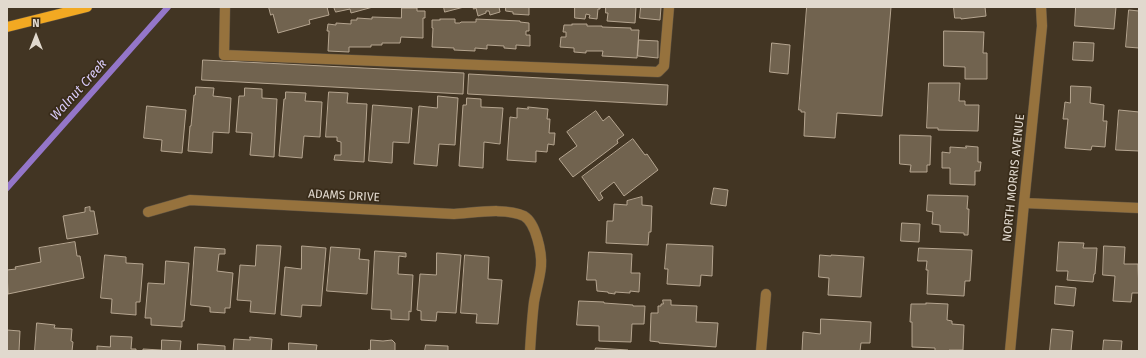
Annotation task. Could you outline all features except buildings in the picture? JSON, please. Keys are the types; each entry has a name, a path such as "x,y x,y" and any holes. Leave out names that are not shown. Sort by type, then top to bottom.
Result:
{"main road":[{"path":"7,27 86,7"}],"street":[{"path":"225,7 224,55 658,72 664,66 669,7"},
{"name":"NORTH MORRIS AVENUE","path":"1010,351 1042,26 1041,7"},
{"name":"ADAMS DRIVE","path":"148,212 190,200 454,214 508,212 525,217 534,228 539,245 541,266 534,303 530,351"},
{"path":"1024,203 1139,208"},
{"path":"762,351 766,294"}],"waterway":[{"name":"Walnut Creek","path":"7,188 168,7"}]}
